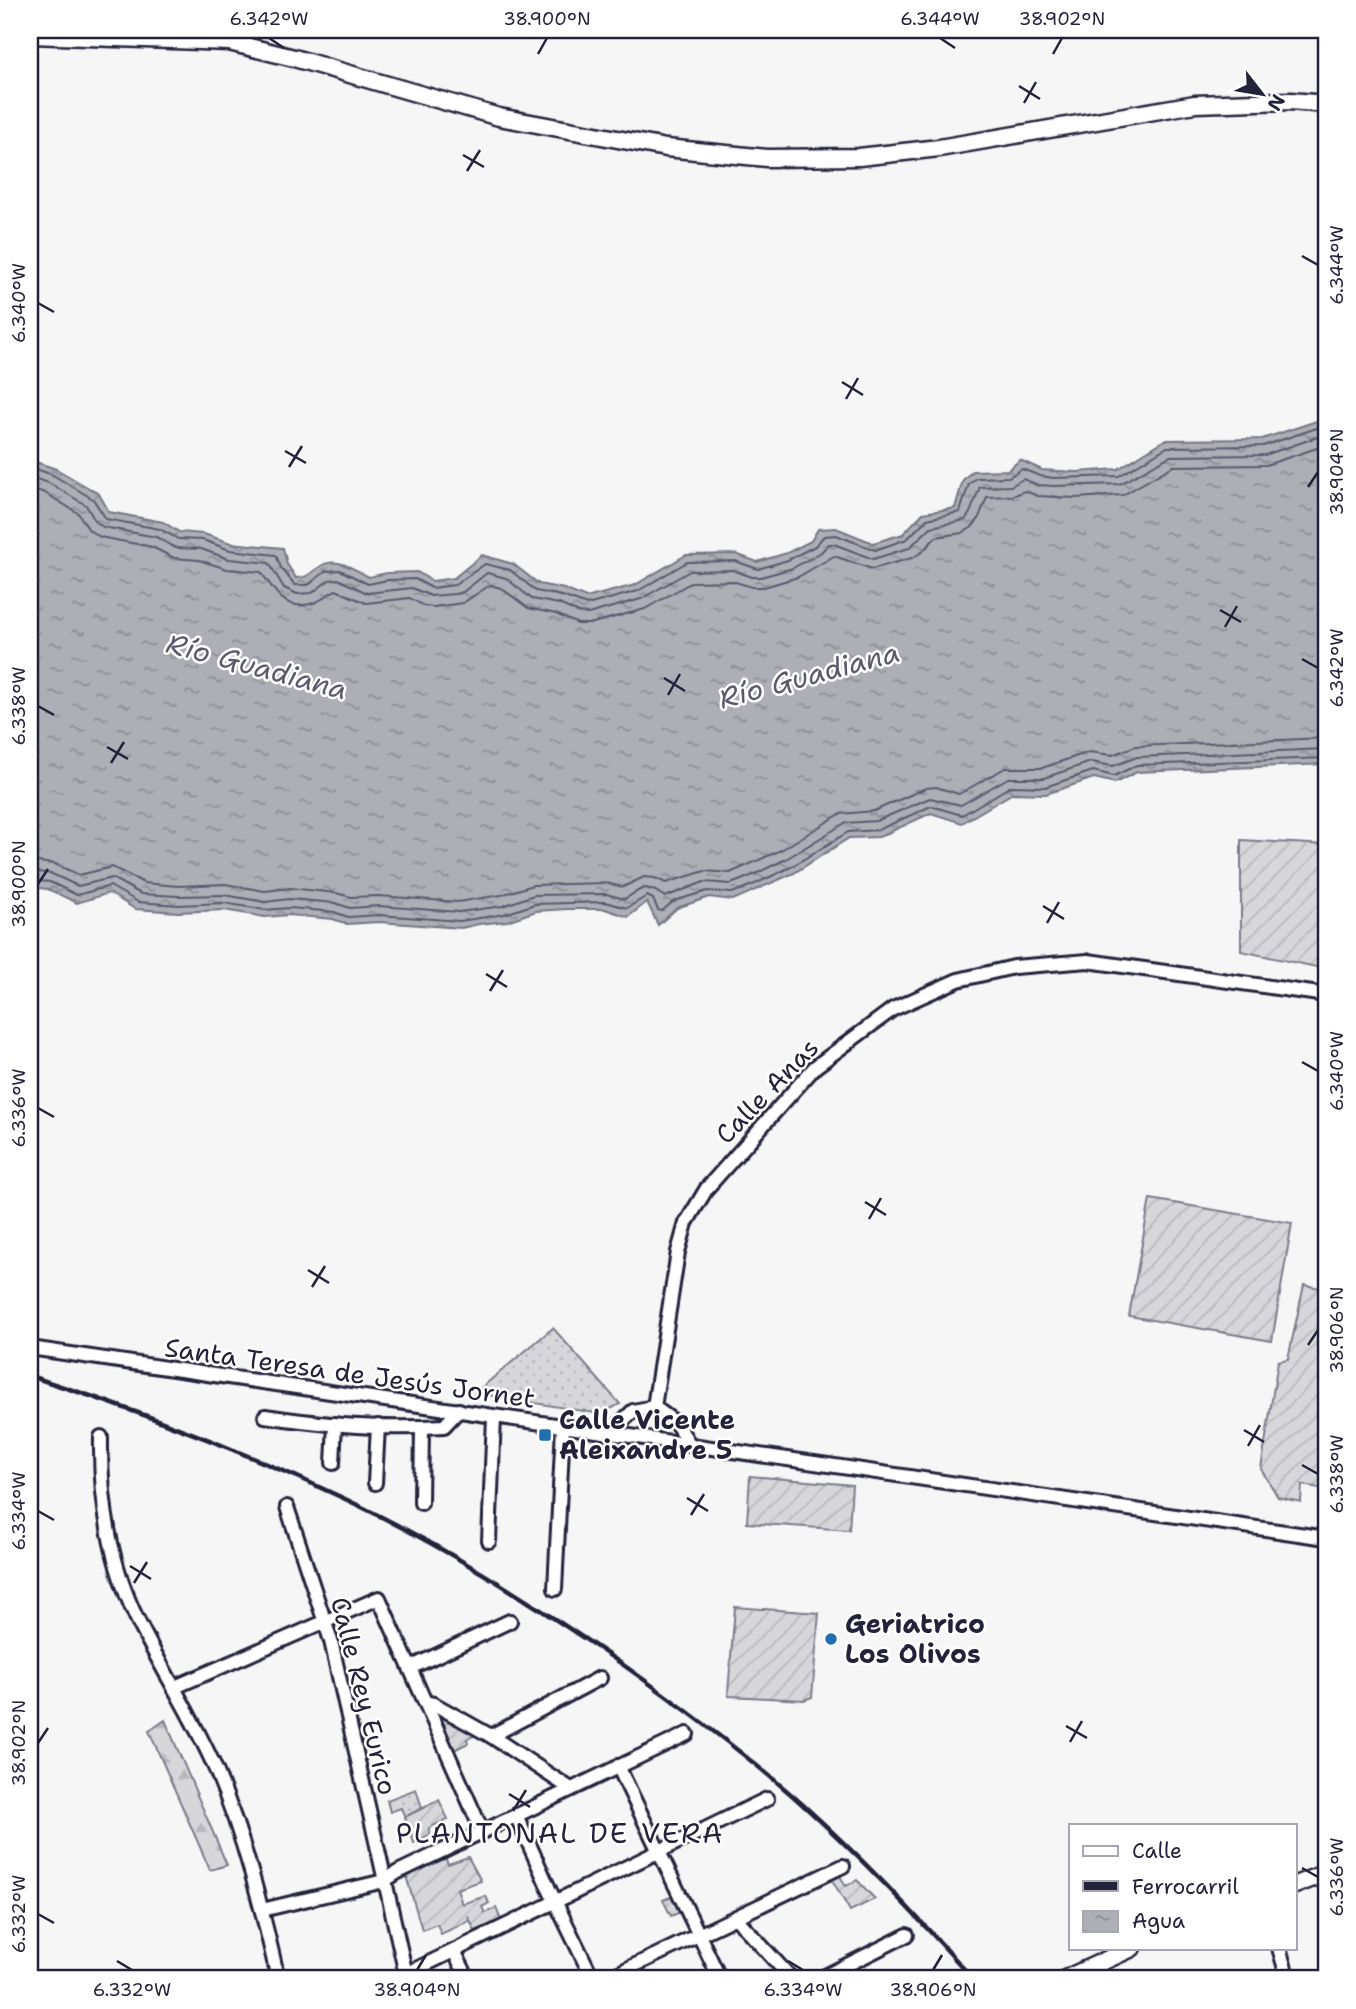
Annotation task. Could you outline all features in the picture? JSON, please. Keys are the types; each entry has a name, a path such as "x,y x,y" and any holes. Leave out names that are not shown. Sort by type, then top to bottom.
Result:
{"street":[{"path":"30,35 229,42 295,58 499,117 666,148 767,158 859,157 939,148 1195,104 1290,101 1326,104"},
{"name":"Calle Anas","path":"654,1407 678,1252 686,1223 707,1188 815,1067 893,1009 970,978 1014,967 1088,961 1326,995"},
{"name":"Santa Teresa de Jesús Jornet","path":"30,1348 1326,1538"},
{"path":"609,1434 633,1411 654,1407 676,1423 690,1446"},
{"path":"265,1416 335,1424 422,1428 444,1426 458,1410"},
{"path":"489,1541 494,1417"},
{"path":"333,1463 335,1424"},
{"path":"375,1483 378,1426"},
{"path":"555,1588 563,1427"},
{"path":"421,1503 422,1428"},
{"path":"101,1437 106,1515 115,1556 137,1618 216,1770 262,1910 278,1979"},
{"name":"Calle Rey Eurico","path":"287,1507 325,1620 406,1977"},
{"path":"175,1687 379,1598 482,1831"},
{"path":"410,1668 510,1621"},
{"path":"491,1736 600,1678"},
{"path":"425,1702 434,1704 491,1736 571,1789"},
{"path":"262,1910 384,1881 482,1831 687,1734"},
{"path":"618,1766 720,1979"},
{"path":"406,1977 767,1799"},
{"path":"516,1815 593,1979"},
{"path":"606,1979 844,1866"},
{"path":"1296,1885 1326,1873"},
{"path":"736,1918 792,1979"},
{"path":"818,1979 907,1935"},
{"path":"1065,1979 1128,1950"},
{"path":"1280,1950 1288,1979"},
{"path":"454,1951 468,1979"}],"green space":[{"path":"1241,840 1326,845 1326,969 1241,951"},
{"path":"1150,1199 1292,1223 1272,1341 1129,1316"},
{"path":"1304,1285 1326,1289 1326,1489 1302,1485 1301,1502 1278,1497 1261,1469 1278,1361 1288,1359"},
{"path":"553,1328 620,1404 601,1414 475,1393"},
{"path":"750,1476 852,1485 849,1530 747,1523"},
{"path":"735,1607 819,1613 812,1697 804,1700 729,1696"},
{"path":"441,1715 476,1735 467,1739 468,1743 454,1750"},
{"path":"165,1720 227,1865 210,1870 149,1731"},
{"path":"416,1789 422,1808 405,1817 401,1808 390,1812 387,1800"},
{"path":"439,1800 448,1819 429,1828 430,1834 414,1843 405,1817"},
{"path":"445,1857 448,1864 468,1857 481,1881 457,1889 462,1904 486,1896 489,1903 482,1907 485,1913 496,1908 501,1920 475,1931 468,1916 469,1921 441,1934 437,1924 422,1930 407,1879"},
{"path":"840,1876 846,1886 857,1880 875,1899 850,1911 832,1880"},
{"path":"672,1896 681,1912 671,1916 663,1900"}],"water":[{"name":"Río Guadiana","path":"1326,418 1326,764 1137,772 1115,783 1094,778 1046,794 1013,793 962,823 931,813 879,837 849,838 794,873 733,900 709,897 677,908 658,925 647,902 628,917 605,909 536,911 507,921 461,928 379,922 347,924 333,919 289,915 265,917 224,910 178,912 135,909 109,893 77,903 48,889 30,887 30,460 56,469 99,494 109,512 163,522 179,532 204,534 231,543 283,548 287,564 296,578 307,576 327,563 340,563 369,577 387,573 417,572 432,581 454,578 482,555 513,564 539,584 564,589 586,598 635,585 686,555 736,554 757,562 787,553 811,541 818,529 836,528 873,543 903,534 923,513 955,508 963,480 972,471 1008,470 1020,460 1042,470 1077,472 1118,469 1165,440 1262,439"}],"railway":[{"path":"30,1376 188,1432 305,1480 415,1535 520,1597 668,1697 780,1785 869,1867 973,1979"}],"place":[{"name":"Calle Vicente Aleixandre 5","path":"545,1435"},
{"name":"Geriatrico Los Olivos","path":"831,1639"}],"district":[{"name":"PLANTONAL DE VERA","path":"560,1833"}]}
